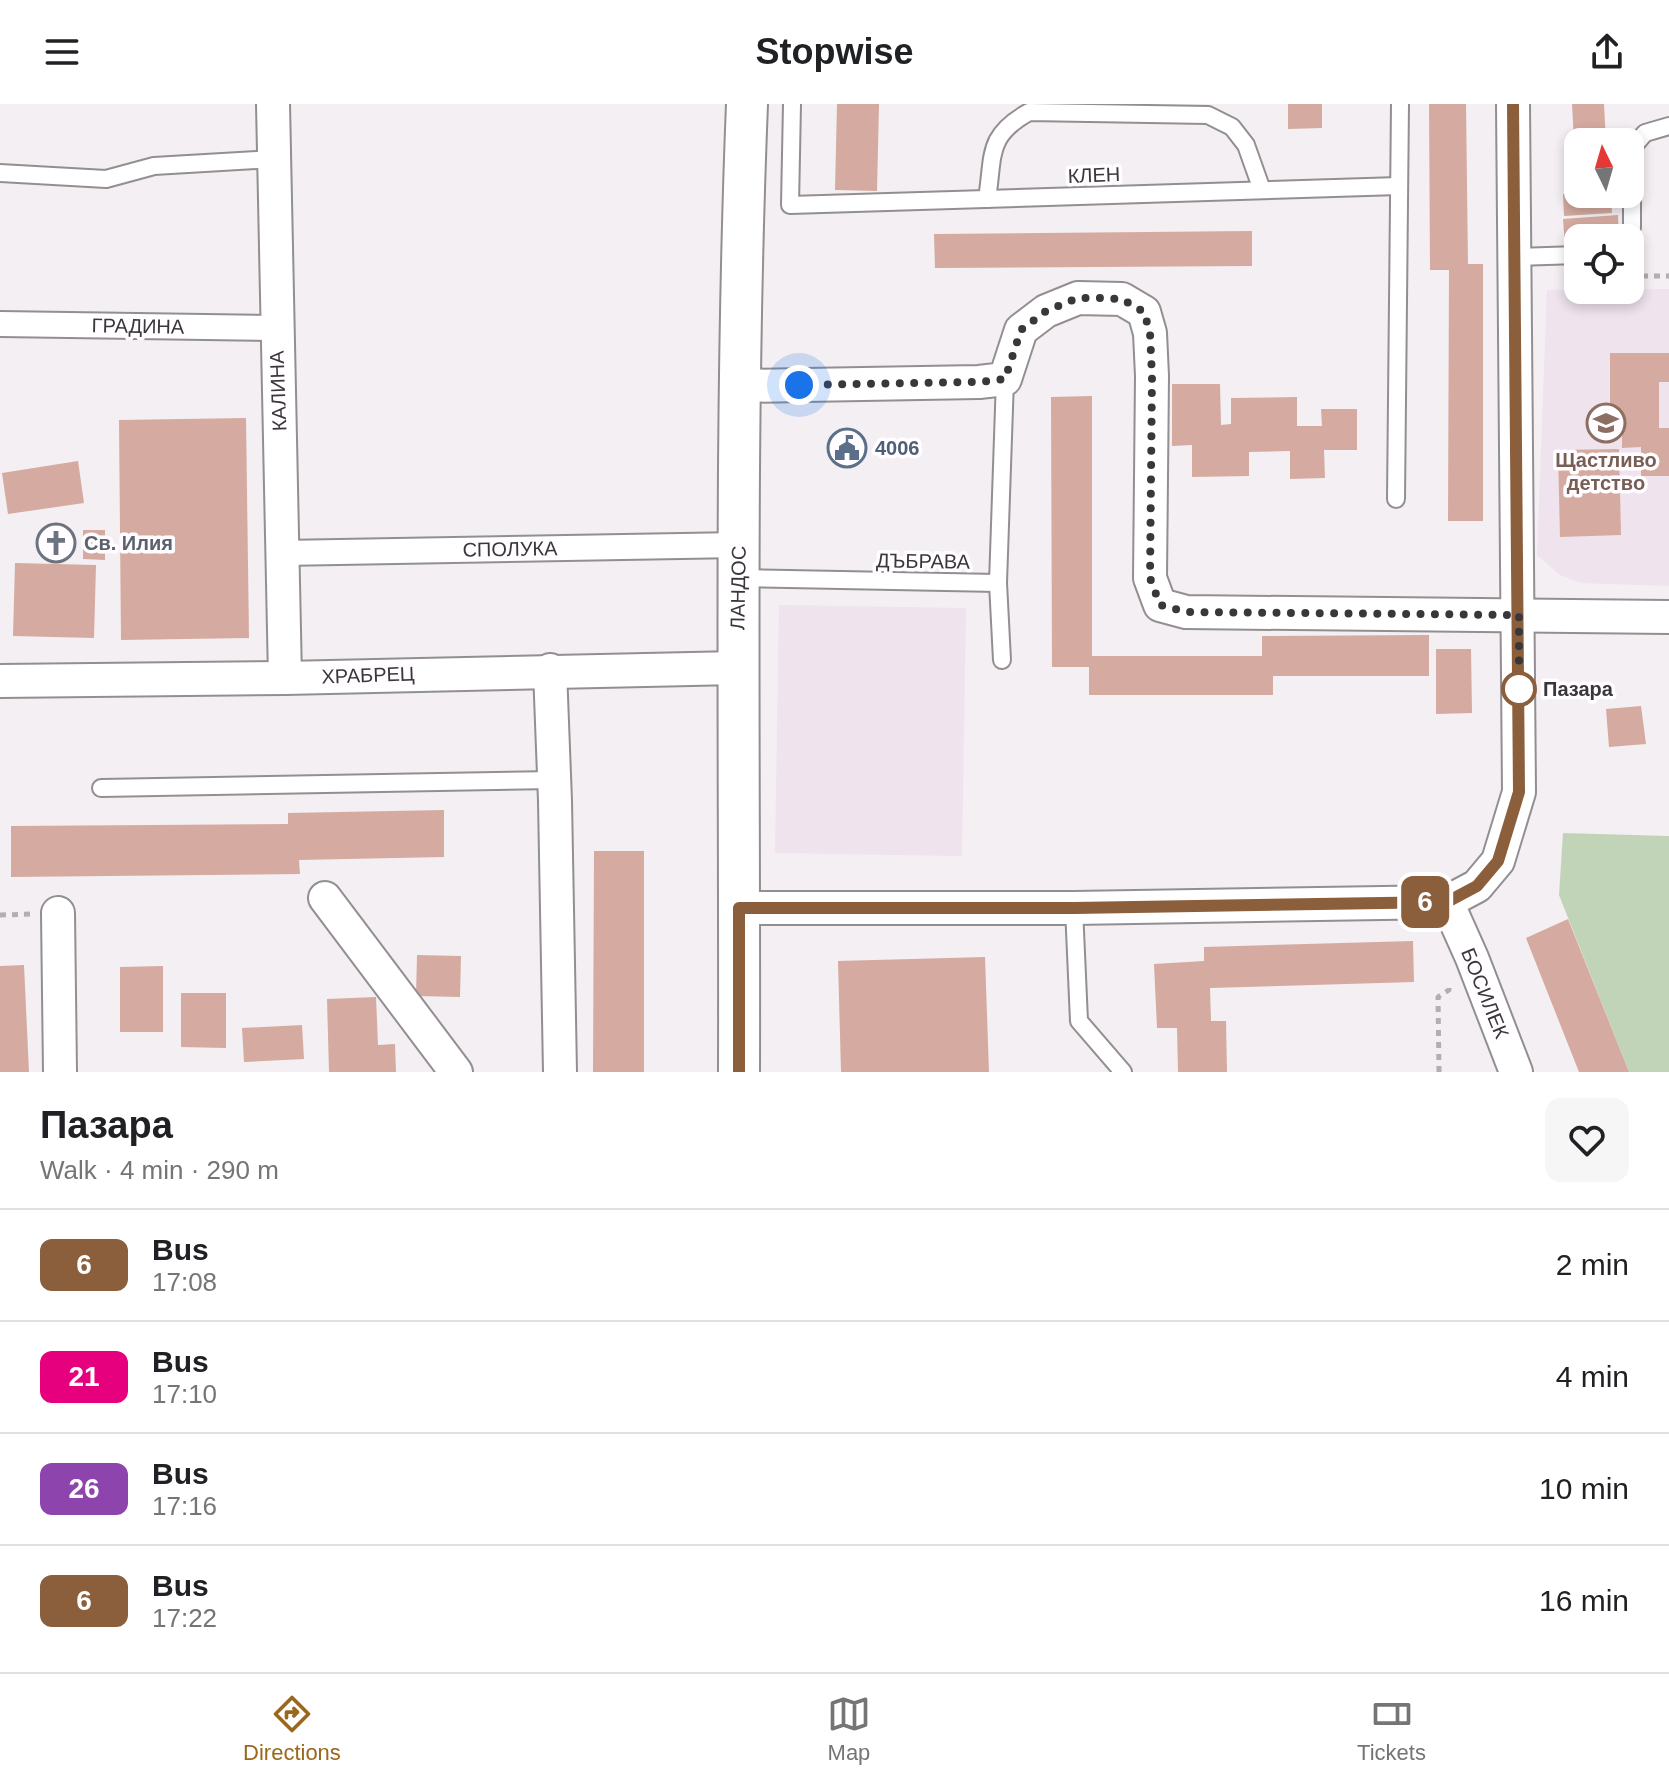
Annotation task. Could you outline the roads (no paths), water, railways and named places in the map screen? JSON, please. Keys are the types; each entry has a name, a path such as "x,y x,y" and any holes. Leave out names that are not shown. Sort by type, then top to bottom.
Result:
{"street":[{"name":"КАЛИНА","path":"273,104 285,678"},
{"name":"ЛАНДОС","path":"739,1072 737,668 747,104"},
{"path":"739,908 1074,908 1447,902 1477,886 1498,861 1519,792 1513,104"},
{"path":"740,386 1005,379 1021,330 1046,311 1078,298 1122,299 1144,312 1150,333 1150,578 1160,605 1186,612 1669,617"},
{"name":"ГРАДИНА","path":"0,324 276,328"},
{"name":"СПОЛУКА","path":"282,553 738,561"},
{"name":"ХРАБРЕЦ","path":"0,681 737,668"},
{"path":"550,670 560,1072"},
{"path":"325,898 456,1072"},
{"name":"БОСИЛЕК","path":"1447,902 1516,1072"},
{"path":"58,913 60,1072"}],"lane":[{"name":"КЛЕН","path":"792,104 790,205 1399,186"},
{"path":"1396,499 1400,104"},
{"path":"987,199 996,137 1008,123 1029,112 1208,115 1232,127 1246,145 1262,190"},
{"path":"1632,224 1632,148 1645,133 1669,126"},
{"path":"0,173 106,179 154,166 274,159"},
{"path":"1513,257 1564,255"},
{"name":"ДЪБРАВА","path":"738,561 998,583 1005,379"},
{"path":"998,583 1002,660"},
{"path":"101,788 554,780"},
{"path":"1074,908 1079,1021 1123,1072"}],"place":[{"name":"Щастливо детство","path":"1606,423"},
{"name":"4006","path":"847,448"},
{"name":"Св. Илия","path":"56,543"},
{"name":"Пазара","path":"1519,689"}]}
